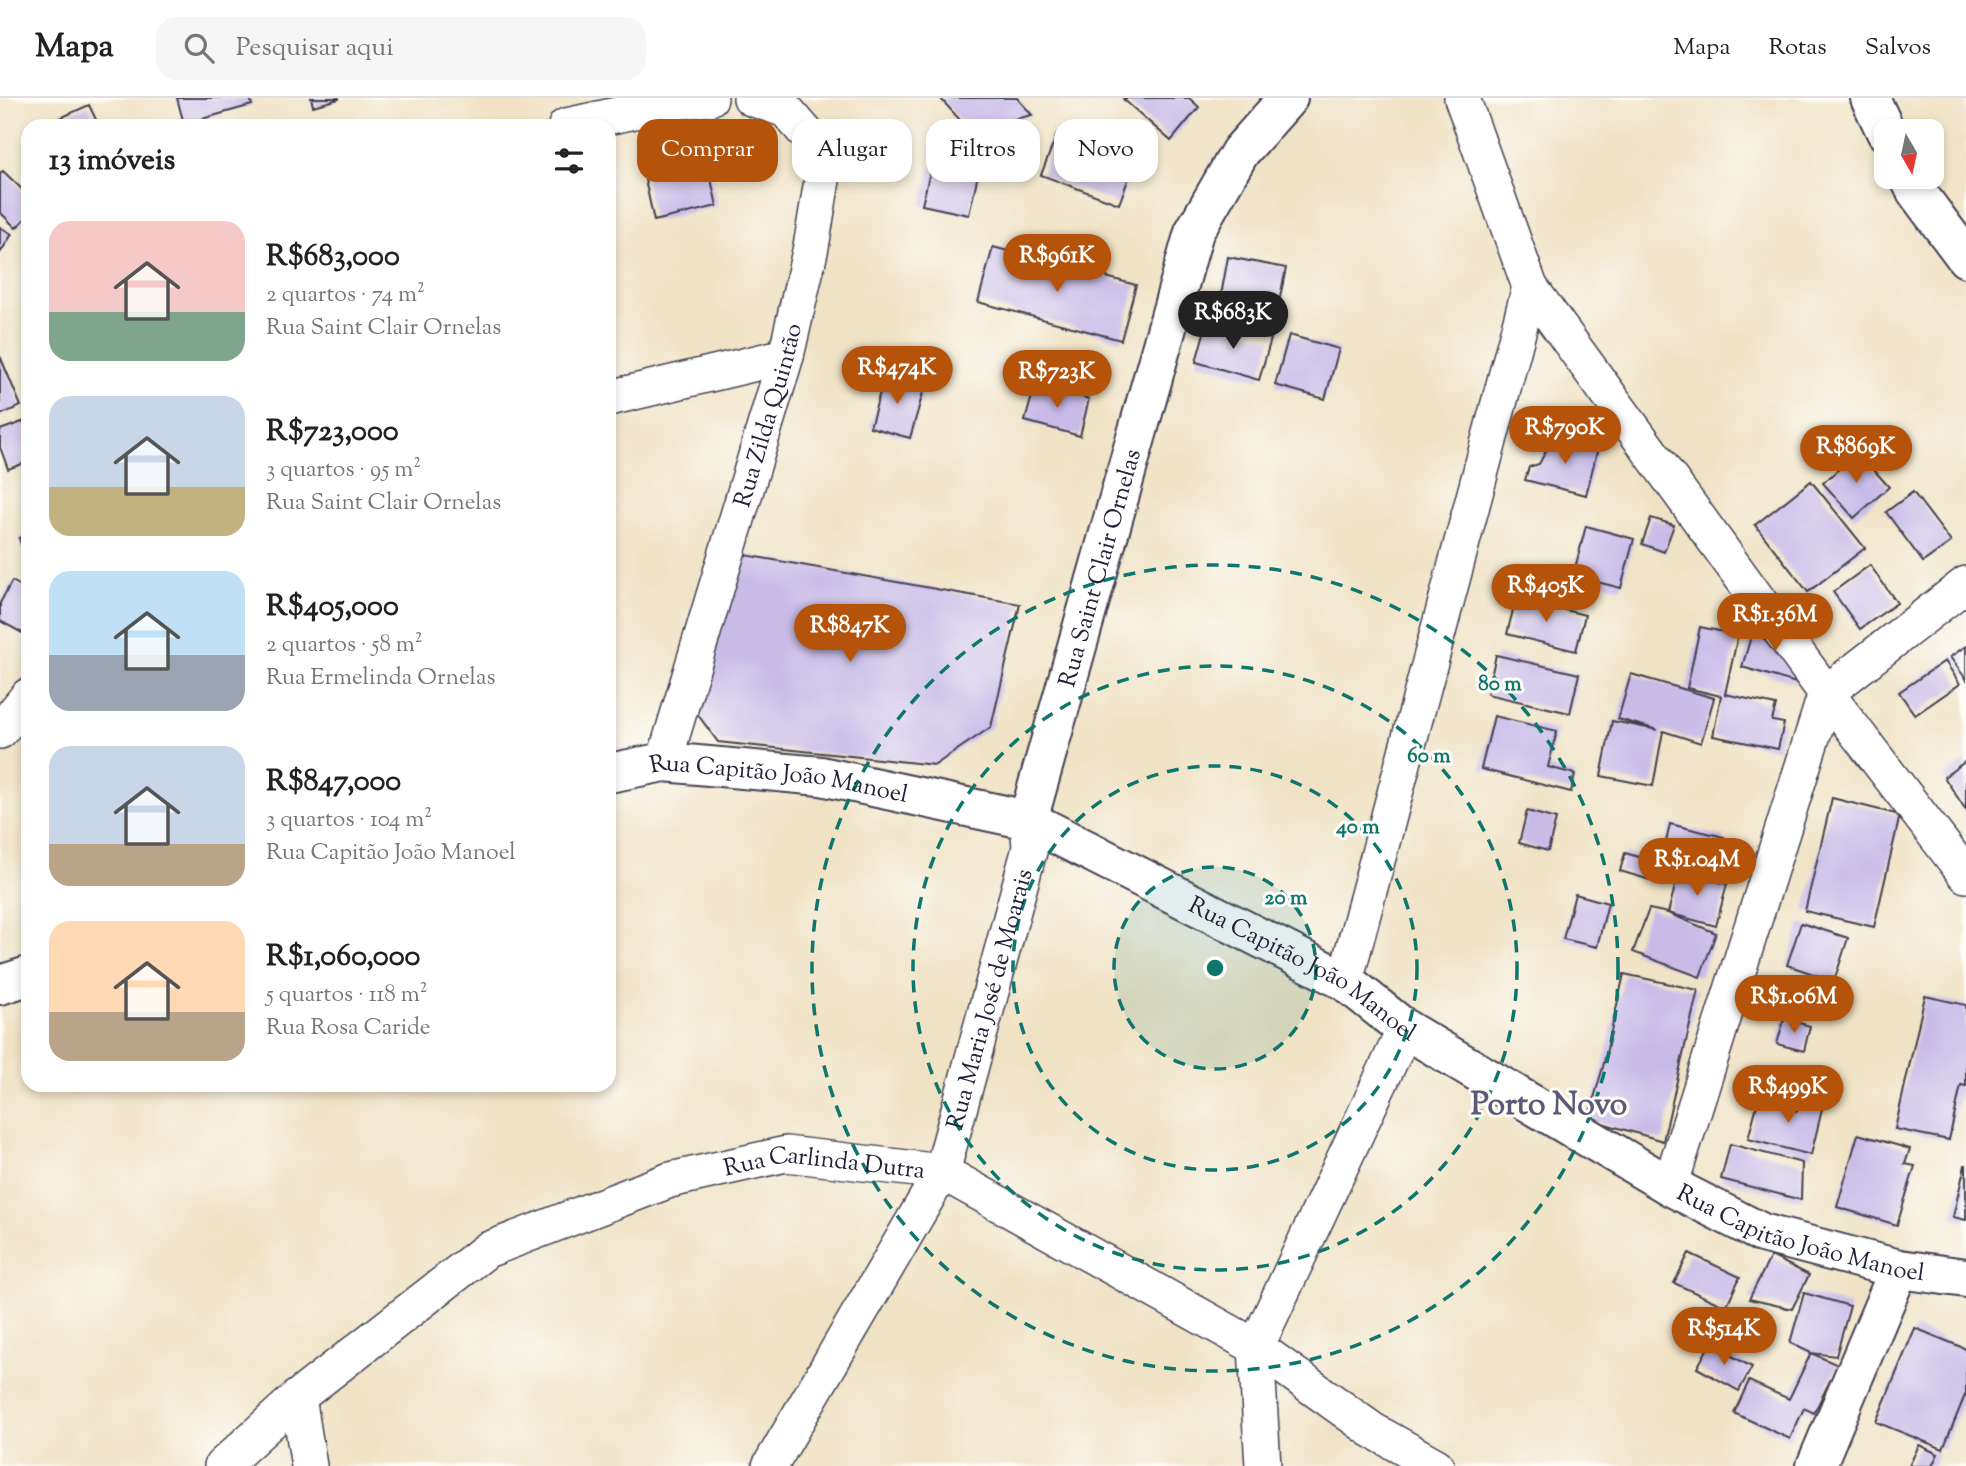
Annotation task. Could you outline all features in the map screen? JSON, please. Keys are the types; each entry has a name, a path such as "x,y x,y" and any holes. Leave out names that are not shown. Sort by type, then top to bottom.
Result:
{"main road":[{"name":"Rua Saint Clair Ornelas","path":"1028,820 1194,232 1240,152 1288,98"},
{"path":"1870,98 1880,119"},
{"path":"1915,189 1966,258"},
{"name":"Rua Capitão João Manoel","path":"616,772 664,762 821,776 1028,820 1345,981 1405,1029 1670,1186 1762,1233 1899,1269 1966,1278"},
{"path":"0,985 21,978"},
{"path":"1816,1466 1899,1269"}],"street":[{"path":"598,119 676,102 710,98"},
{"name":"Rua Zilda Quintão","path":"664,762 786,356 811,247 826,156 786,110 751,98"},
{"path":"1462,98 1530,287 1826,693 1966,875"},
{"path":"1345,981 1530,287"},
{"path":"616,396 786,356"},
{"path":"1670,1186 1826,693 1966,584"},
{"path":"0,730 21,704"},
{"name":"Rua Maria José de Moarais","path":"774,1464 942,1172 1030,848 1028,820"},
{"path":"1264,1466 1256,1347 1405,1029"},
{"name":"Rua Carlinda Dutra","path":"222,1466 298,1397 487,1250 670,1180 786,1154 942,1172 1256,1347 1372,1430 1436,1466"},
{"path":"298,1397 309,1466"}],"building":[{"path":"177,98 250,98 252,105 202,119 183,119"},
{"path":"311,98 339,98 339,99 313,106"},
{"path":"940,98 1017,98 1032,115 1015,119 959,119"},
{"path":"1189,98 1199,107 1171,141 1158,130 1158,119 1146,119 1123,99"},
{"path":"89,105 96,119 58,119"},
{"path":"1054,142 1054,180 1041,175"},
{"path":"3,171 21,188 21,223 16,228 0,212 0,174"},
{"path":"645,182 712,182 717,206 654,221"},
{"path":"928,182 976,182 969,215 922,205"},
{"path":"1060,182 1127,182 1119,204"},
{"path":"0,227 12,234 0,253"},
{"path":"993,247 1136,285 1121,340 978,302"},
{"path":"1228,257 1286,268 1277,312 1220,301"},
{"path":"1207,322 1271,339 1259,380 1196,362"},
{"path":"1289,335 1339,349 1325,399 1275,385"},
{"path":"0,356 21,406 0,415"},
{"path":"885,375 925,386 910,438 870,427"},
{"path":"1035,385 1089,399 1080,436 1025,421"},
{"path":"21,422 21,464 8,469 0,447 0,430"},
{"path":"1554,436 1598,448 1586,495 1525,480 1529,467 1539,464"},
{"path":"1858,452 1889,487 1854,518 1823,483"},
{"path":"1811,481 1865,548 1808,592 1755,525"},
{"path":"1913,492 1951,542 1923,562 1886,512"},
{"path":"1651,518 1674,525 1664,552 1642,544"},
{"path":"1586,526 1634,539 1621,588 1573,576"},
{"path":"734,553 1020,604 991,727 935,765 718,742 690,704"},
{"path":"1870,565 1897,603 1860,629 1833,592"},
{"path":"12,581 21,586 21,632 0,621 0,603"},
{"path":"1516,598 1585,615 1576,651 1507,634"},
{"path":"1755,623 1808,638 1796,683 1742,667"},
{"path":"1700,627 1738,635 1725,694 1776,705 1772,721 1784,723 1778,749 1713,736 1721,696 1687,688"},
{"path":"1966,646 1966,679 1950,657"},
{"path":"1496,655 1579,674 1570,713 1487,694"},
{"path":"1945,661 1960,684 1915,715 1899,692"},
{"path":"1631,674 1714,698 1701,743 1663,731 1653,786 1601,776 1612,721 1658,730 1618,719"},
{"path":"1494,716 1557,731 1548,767 1575,774 1571,792 1481,769"},
{"path":"1966,761 1966,810 1944,777"},
{"path":"1832,798 1900,815 1874,927 1805,911"},
{"path":"1527,811 1556,819 1548,851 1519,843"},
{"path":"1670,824 1724,837 1717,864 1664,851"},
{"path":"1625,853 1670,866 1664,884 1620,871"},
{"path":"1679,871 1727,884 1716,926 1668,913"},
{"path":"1575,894 1608,903 1597,947 1563,939"},
{"path":"1649,909 1668,913 1716,933 1700,977 1633,952"},
{"path":"1801,923 1848,938 1834,981 1787,965"},
{"path":"1624,974 1698,990 1663,1141 1588,1119"},
{"path":"1925,996 1966,1005 1966,1086 1961,1085 1949,1140 1895,1129"},
{"path":"1784,1019 1810,1026 1804,1051 1777,1044"},
{"path":"1801,1096 1824,1101 1811,1155 1748,1139 1758,1101 1797,1111"},
{"path":"1858,1134 1910,1149 1905,1164 1915,1166 1897,1225 1837,1207"},
{"path":"1730,1144 1802,1163 1801,1200 1721,1179"},
{"path":"1966,1165 1966,1220 1953,1217"},
{"path":"1689,1253 1740,1277 1726,1307 1674,1283"},
{"path":"1771,1256 1809,1275 1792,1309 1749,1299"},
{"path":"1804,1293 1850,1306 1836,1356 1811,1353 1790,1343"},
{"path":"1915,1328 1966,1349 1966,1393 1943,1449 1876,1422"},
{"path":"1710,1344 1752,1367 1739,1391 1697,1368"},
{"path":"1811,1353 1838,1365 1814,1413 1804,1408 1790,1439 1734,1413 1749,1381 1789,1399"},
{"path":"1919,1445 1938,1454 1932,1466 1909,1466"}],"district":[{"name":"Porto Novo","path":"1549,1103"}]}
